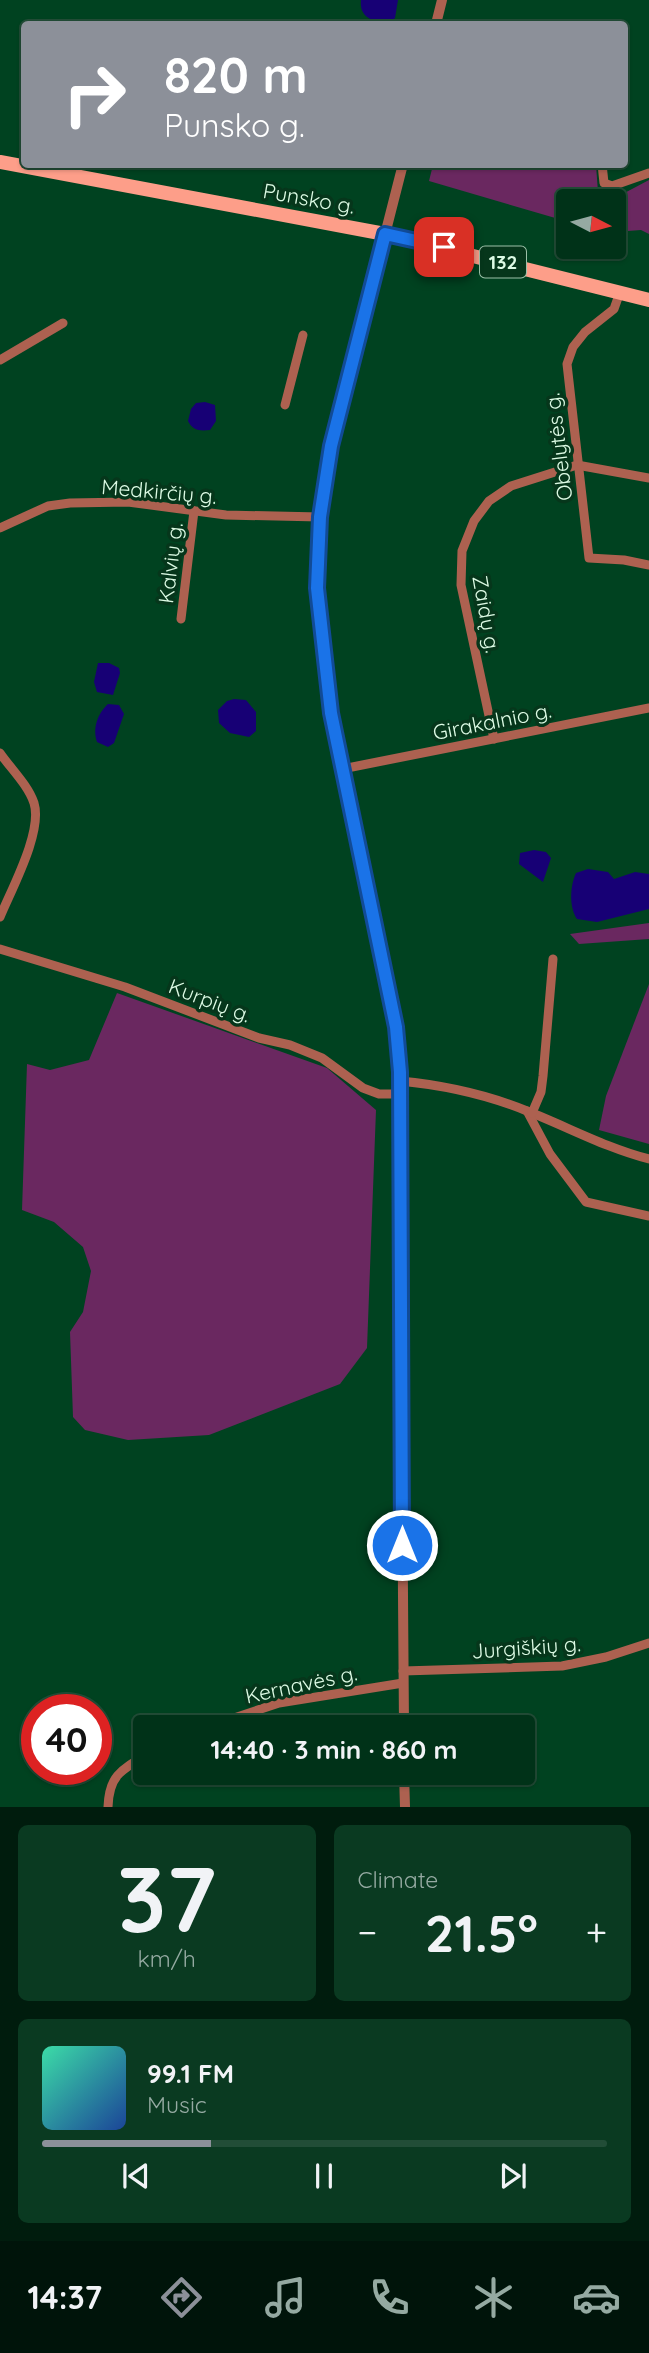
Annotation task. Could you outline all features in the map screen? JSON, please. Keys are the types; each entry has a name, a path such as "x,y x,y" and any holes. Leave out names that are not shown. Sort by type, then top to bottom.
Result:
{"main road":[{"name":"Punsko g.","path":"0,162 21,166"},
{"name":"Punsko g.","path":"32,168 385,234 649,300"}],"street":[{"path":"437,21 442,0"},
{"path":"402,168 334,432 320,517 317,588 321,643 342,769 396,1027 400,1081 404,1715"},
{"path":"603,168 604,183 612,186 649,173"},
{"name":"Obelytės g.","path":"620,292 614,309 585,332 572,347 566,364 589,558 649,565"},
{"path":"0,360 63,323"},
{"path":"285,405 303,335"},
{"name":"Zaidų g.","path":"495,738 461,585 462,551 474,521 489,501 511,486 577,465 649,478"},
{"name":"Medkirčių g.","path":"0,528 48,506 70,503 128,502 226,515 320,517"},
{"name":"Kalvių g.","path":"181,619 194,511"},
{"name":"Girakalnio g.","path":"342,769 649,708"},
{"path":"0,753 28,791 35,806 31,841 0,917"},
{"name":"Kurpių g.","path":"0,948 156,998 259,1038 290,1045 322,1058 363,1088 379,1094 400,1094"},
{"path":"529,1111 542,1084 553,959"},
{"path":"400,1081 435,1086 529,1111 574,1133 649,1159"},
{"path":"529,1111 551,1154 586,1202 649,1216"},
{"name":"Jurgiškių g.","path":"403,1671 562,1666 606,1657 649,1643"},
{"name":"Kernavės g.","path":"243,1715 279,1703 403,1683"},
{"path":"108,1807 109,1788 117,1775 133,1764"},
{"path":"404,1785 405,1807"}],"shaded area":[{"path":"361,0 398,0 395,18 391,21 373,20 365,15"},
{"path":"432,168 596,168 598,189 556,189 556,218 429,181"},
{"path":"649,180 649,234 641,230 626,231 626,192"},
{"path":"196,403 215,405 216,421 210,430 197,430 188,421 191,409"},
{"path":"98,663 109,663 119,668 113,695 97,692 94,682"},
{"path":"246,700 256,712 256,731 249,737 230,733 219,723 218,710 227,701"},
{"path":"108,704 119,705 124,714 114,743 108,747 97,742 95,731 99,716"},
{"path":"534,850 546,852 551,858 543,882 519,864 520,853"},
{"path":"588,869 608,872 614,879 635,872 649,874 649,909 597,922 577,919 571,896 572,884 576,873"},
{"path":"649,923 649,939 579,944 570,934"},
{"path":"649,984 649,1144 599,1130 606,1096"},
{"path":"117,993 327,1068 376,1110 367,1348 340,1384 209,1435 128,1440 85,1430 73,1417 70,1332 83,1312 91,1271 83,1247 54,1222 22,1210 27,1064 50,1070 89,1060"}],"route":[{"path":"402,1545 400,1072 396,1027 329,705 317,588 318,540 331,446 385,234 444,247"}]}
